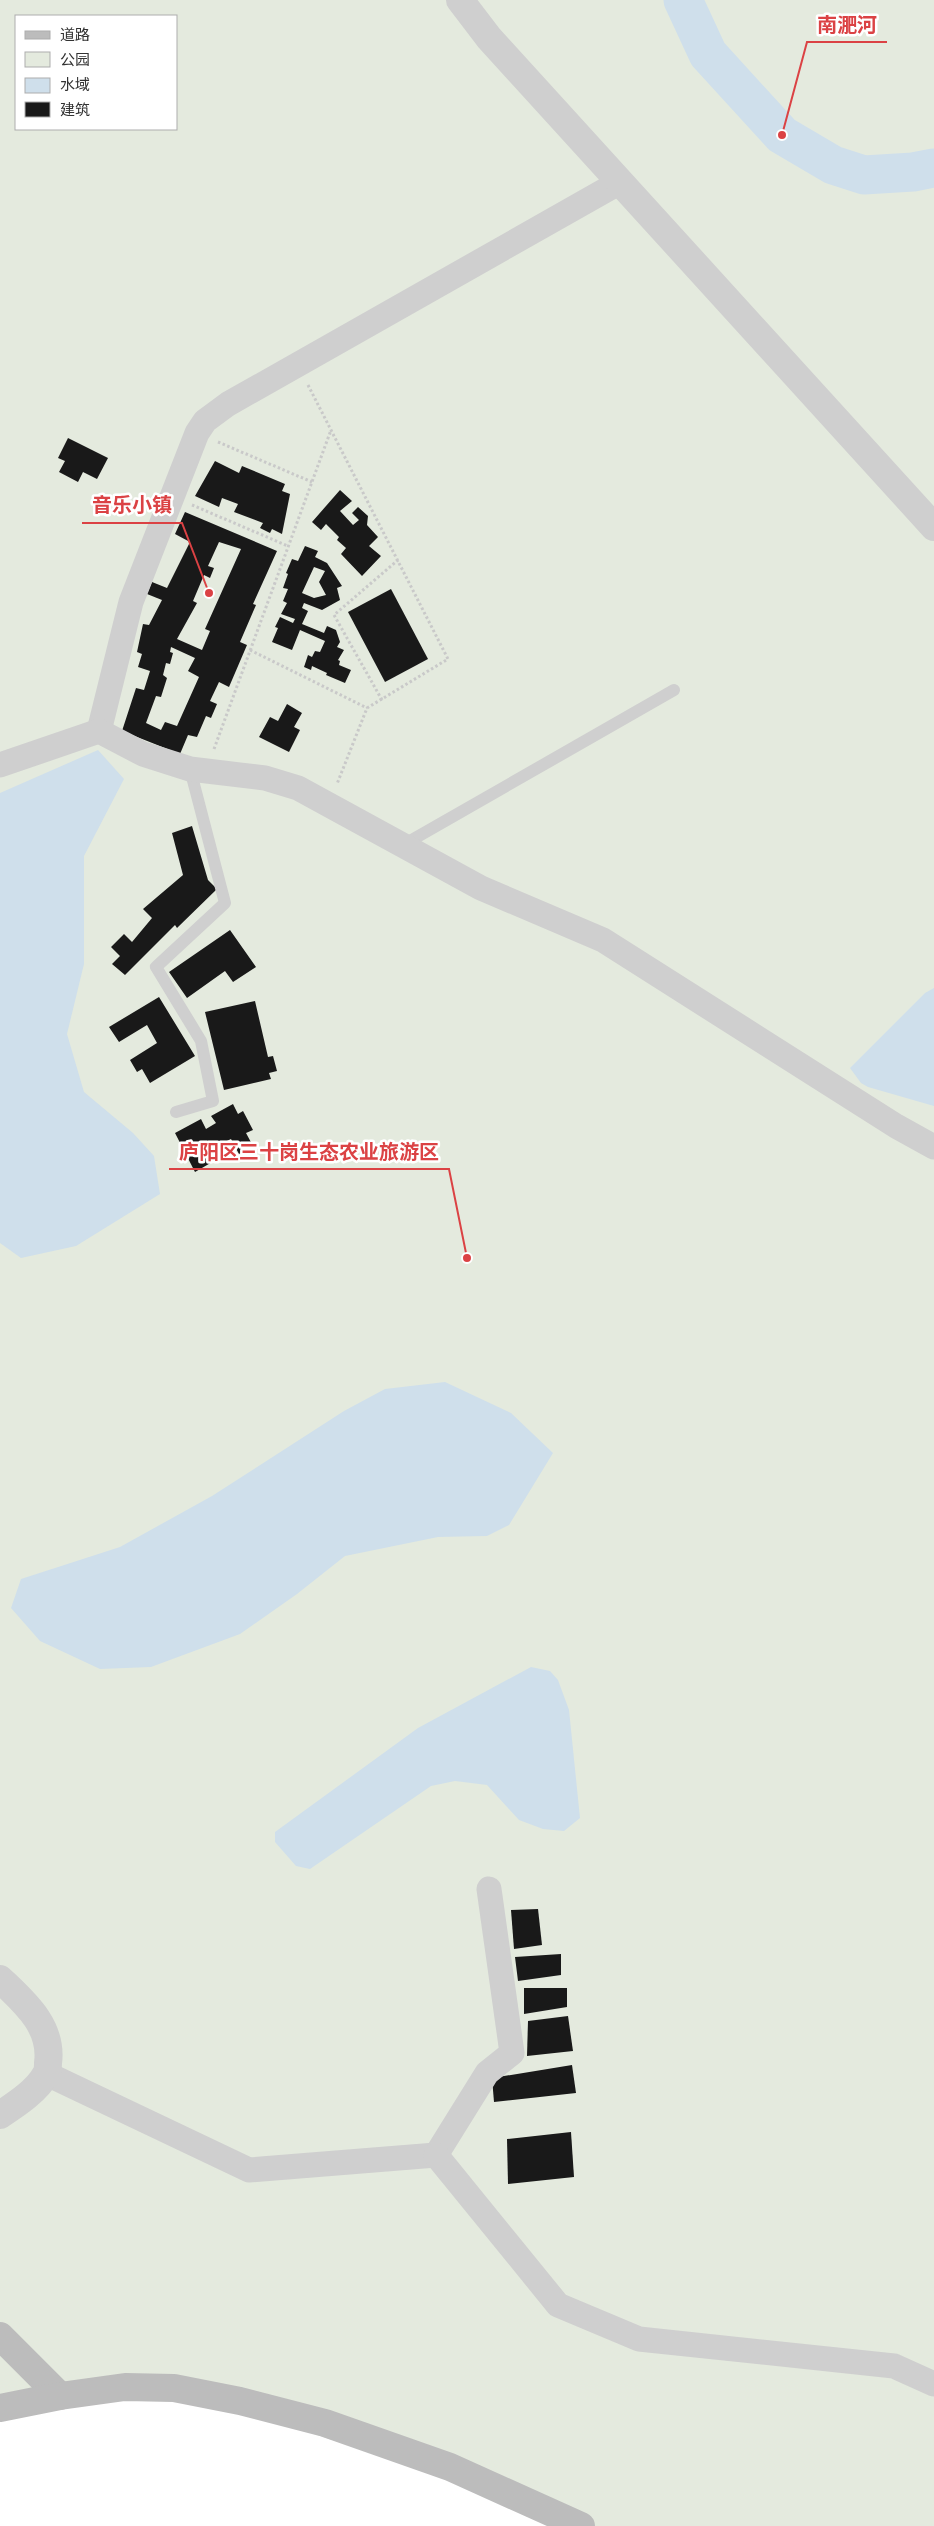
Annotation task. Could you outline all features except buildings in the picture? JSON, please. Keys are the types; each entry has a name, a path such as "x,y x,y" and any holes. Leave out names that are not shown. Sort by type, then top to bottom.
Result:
{"main road":[{"path":"0,2336 60,2396"},
{"path":"0,2408 60,2396 125,2387 174,2388 240,2401 325,2423 450,2468 581,2526"}],"street":[{"path":"460,0 489,38 934,526"},
{"path":"99,731 131,602 197,433 205,421 215,413 298,365 620,182"},
{"path":"0,765 99,731 143,754 198,769 266,778 298,788 482,888 603,940 896,1126 934,1147"},
{"path":"436,2156 487,2073 512,2053 489,1889"},
{"path":"0,1979 24,2001 40,2022 47,2039 49,2056 47,2074 28,2094 0,2115"},
{"path":"47,2074 249,2170 436,2156"},
{"path":"436,2156 558,2305 639,2339 894,2366 934,2384"}],"lane":[{"path":"403,845 674,690"},
{"path":"176,1112 213,1101 201,1041 156,967 225,903 198,769"}],"path":[{"path":"298,365 448,659 367,708 329,805"},
{"path":"198,769 250,650 331,430"},
{"path":"197,433 312,482"},
{"path":"172,497 288,546"},
{"path":"382,700 334,614 398,560"},
{"path":"250,650 367,708"}],"green space":[{"path":"0,0 934,0 934,2526 581,2526 561,2515 174,2388 0,2408"}],"water":[{"path":"98,750 124,779 84,856 84,964 67,1034 84,1092 133,1133 154,1156 160,1194 76,1246 21,1258 0,1243 0,793"},
{"path":"934,988 934,1106 868,1087 861,1083 850,1068 925,993"},
{"path":"445,1382 511,1413 553,1453 509,1525 487,1536 438,1537 345,1556 297,1594 240,1634 151,1667 100,1669 40,1641 11,1608 21,1579 120,1547 212,1496 344,1411 385,1389"},
{"path":"531,1667 550,1671 558,1680 569,1710 580,1818 564,1831 543,1829 519,1820 487,1785 455,1781 431,1786 310,1869 296,1866 275,1842 275,1832 418,1728"}],"waterway":[{"path":"683,0 708,54 782,135 833,165 864,175 913,172 934,168"}],"place":[{"name":"南淝河","path":"782,135"},
{"name":"音乐小镇","path":"209,593"},
{"name":"庐阳区三十岗生态农业旅游区","path":"467,1258"}]}
